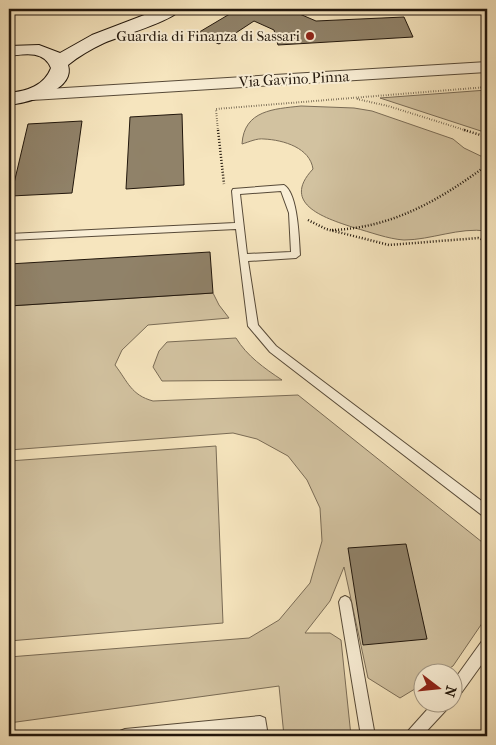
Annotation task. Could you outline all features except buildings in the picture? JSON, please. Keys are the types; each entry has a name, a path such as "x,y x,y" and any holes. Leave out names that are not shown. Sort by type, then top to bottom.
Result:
{"main road":[{"path":"9,50 36,49 63,44 151,9"},
{"path":"9,99 32,95 54,82 59,68 84,46 157,18 173,9"},
{"path":"36,49 46,52 59,68"}],"street":[{"name":"Via Gavino Pinna","path":"32,95 487,67"},
{"name":"Via Gavino Pinna","path":"59,68 66,83 74,88 101,90"}],"lane":[{"path":"243,258 296,255 293,213 284,188 236,191 243,258 253,326 273,349 487,512"},
{"path":"9,237 240,226"},
{"path":"345,602 368,736"},
{"path":"464,677 487,646"},
{"path":"413,736 435,712"},
{"path":"125,736 260,723 261,736"}],"path":[{"path":"236,191 223,183 216,109 487,87"},
{"path":"352,98 388,106 487,137"},
{"path":"487,165 423,208 384,222 350,231 326,229 389,245 413,245 478,238 487,241"}],"shaded area":[{"path":"487,90 487,133 380,98"},
{"path":"301,106 354,108 372,111 453,139 464,148 487,159 487,231 456,232 404,240 379,235 332,220 311,209 304,201 301,192 304,182 313,169 307,156 288,143 280,141 259,139 242,144 248,124 254,118 271,110"},
{"path":"213,293 229,318 148,325 122,350 115,365 135,391 153,401 298,395 487,546 487,616 456,662 414,662 414,689 400,698 368,678 344,567 330,601 305,633 330,633 341,640 351,736 284,736 279,686 9,723 9,657 249,638 279,620 310,583 322,541 320,508 307,480 288,456 257,439 233,433 9,450 9,306"},
{"path":"236,338 251,356 282,380 162,381 153,367 159,351 167,342"},
{"path":"216,446 223,623 9,641 9,461"}],"place":[{"name":"Guardia di Finanza di Sassari","path":"310,36"}]}
